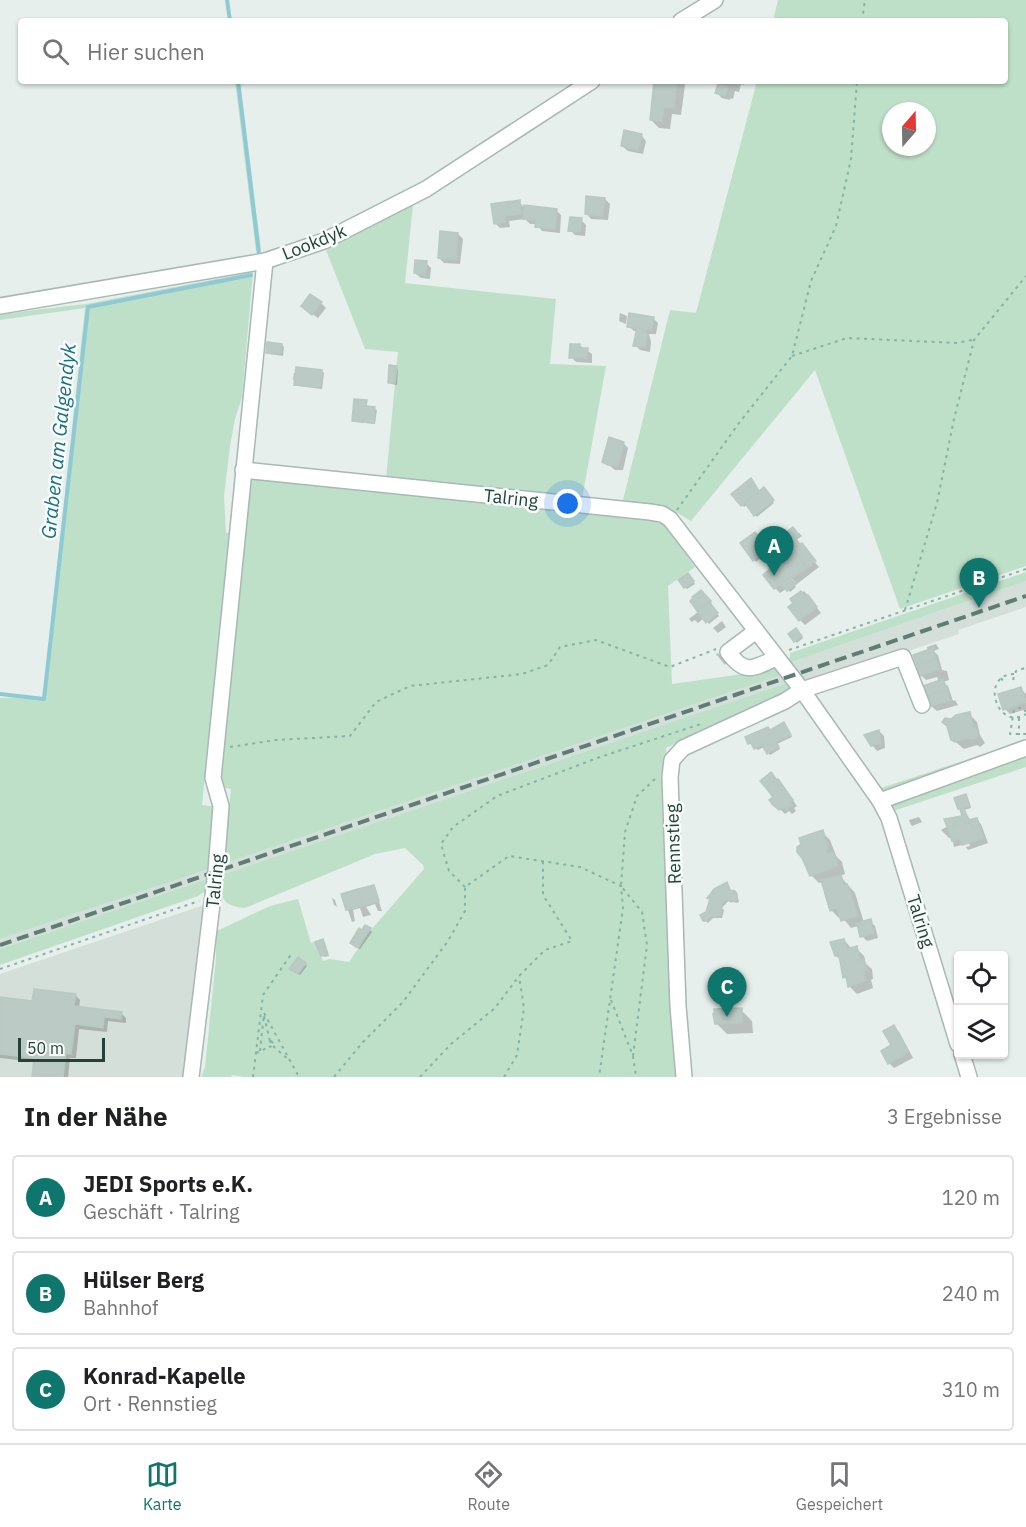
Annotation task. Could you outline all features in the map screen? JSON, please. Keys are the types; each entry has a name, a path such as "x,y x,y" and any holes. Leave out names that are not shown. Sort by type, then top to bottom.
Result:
{"street":[{"path":"686,18 715,0"},
{"name":"Lookdyk","path":"0,306 265,261 324,241 426,189 587,84"},
{"name":"Talring","path":"191,1077 213,896 221,806 213,778 265,261"},
{"name":"Talring","path":"243,470 650,512 662,514 670,519 802,690 880,801 889,818 954,1031"},
{"path":"756,631 728,652 737,664 747,668 776,658"},
{"path":"802,690 903,657 922,705"},
{"name":"Rennstieg","path":"684,1077 678,1006 670,777 672,760 683,748 785,701 802,690"},
{"path":"880,801 1023,742"},
{"path":"964,1059 969,1077"}],"path":[{"path":"862,18 865,0"},
{"path":"670,519 739,423 792,356 811,281 836,226 851,159 857,84"},
{"path":"905,610 937,503 954,419 974,340 1026,276"},
{"path":"792,356 847,338 957,343 974,340"},
{"path":"776,658 791,648 1026,569"},
{"path":"216,750 276,740 350,736 376,702 410,686 522,674 548,665 560,647 596,640 670,667 722,646 728,652"},
{"path":"1023,742 1010,734 1014,718 1014,710 1022,708 1026,713 1019,718 1014,718 1004,714 996,703 995,688 1005,675 1014,674 1025,668"},
{"path":"1013,680 1014,674"},
{"path":"1001,678 1005,684"},
{"path":"1019,718 1023,742"},
{"path":"334,1077 363,1042 403,1002 448,941 465,912 465,887 449,871 441,844 453,827 497,796 600,757 710,721"},
{"path":"1023,742 1026,734"},
{"path":"600,1077 623,908 621,886 625,832 637,796 658,776"},
{"path":"465,887 509,856 580,867 621,886 642,912 647,945 633,1056"},
{"path":"420,1077 451,1044 495,1008 519,975 545,950 572,941 543,895 543,860"},
{"path":"0,969 213,896"},
{"path":"253,1077 263,995 292,953"},
{"path":"504,1077 518,1055 524,1008 519,975"},
{"path":"610,999 633,1056 636,1077"},
{"path":"260,1011 264,1014 299,1077"},
{"path":"264,1014 270,1041 273,1043 271,1047"},
{"path":"260,1051 264,1014"},
{"path":"256,1053 271,1047"},
{"path":"271,1047 290,1061"}],"shaded area":[{"path":"1026,581 1026,607 958,630 959,634 805,686 789,663"},
{"path":"781,675 787,683 221,875 223,864"},
{"path":"209,869 207,879 0,949 0,939"},
{"path":"204,905 185,1077 0,1077 0,974"}],"green space":[{"path":"778,0 1026,0 1026,566 900,609 815,370 691,521 669,508 622,504 670,310 696,313 756,84 1008,84 1008,18 774,18"},
{"path":"235,84 240,84 261,250 256,251"},
{"path":"413,205 405,283 556,299 550,364 606,366 582,499 386,479 398,352 365,349 326,250"},
{"path":"253,272 242,397 230,446 224,496 226,533 229,533 202,805 216,807 209,869 0,939 0,698 43,697 85,308 0,320 0,314 86,304"},
{"path":"250,478 652,520 666,526 695,567 668,586 672,684 771,670 776,667 781,675 223,864 231,789 219,787"},
{"path":"1026,572 1026,581 789,663 790,653"},
{"path":"787,683 791,689 666,748 675,1005 681,1077 244,1077 232,1075 231,1077 201,1077 205,1067 216,958 215,932 270,906 298,899 311,943 315,942 323,961 330,959 349,962 370,931 424,869 423,865 405,848 375,854 245,908 231,905 223,899 221,875"},
{"path":"1026,740 1026,767 893,811 881,788"},
{"path":"207,879 207,890 198,896 0,965 0,949"}],"building":[{"path":"654,84 677,84 674,108 664,107 662,122 650,120"},
{"path":"718,84 728,86 725,96 715,93"},
{"path":"624,130 642,134 638,150 621,146"},
{"path":"586,196 605,198 603,216 585,214"},
{"path":"520,200 521,214 505,216 506,222 494,224 491,204"},
{"path":"524,205 557,209 555,229 535,227 536,220 523,219"},
{"path":"570,217 582,218 580,232 568,231"},
{"path":"440,231 458,233 456,260 438,258"},
{"path":"415,260 427,261 425,275 414,273"},
{"path":"310,294 322,302 312,315 301,306"},
{"path":"629,313 654,317 652,330 627,327"},
{"path":"637,328 645,329 647,336 645,347 633,346"},
{"path":"267,342 282,344 281,354 266,353"},
{"path":"570,344 580,344 580,348 588,348 587,358 569,358"},
{"path":"389,365 397,366 395,383 388,383"},
{"path":"296,367 322,370 320,387 294,385"},
{"path":"354,399 367,400 366,406 375,407 374,423 352,421"},
{"path":"609,437 624,442 618,466 602,462"},
{"path":"751,478 759,491 741,506 731,494"},
{"path":"764,487 774,500 754,516 745,503"},
{"path":"793,527 799,535 779,550 774,542"},
{"path":"755,532 768,549 753,561 740,543"},
{"path":"795,538 800,544 787,553 783,547"},
{"path":"774,542 779,550 766,560 761,554"},
{"path":"802,543 816,561 807,568 793,549"},
{"path":"793,549 807,568 774,589 763,575 770,566"},
{"path":"688,573 694,581 684,588 678,580"},
{"path":"789,578 796,584 787,591 780,584"},
{"path":"701,590 711,601 697,611 690,601"},
{"path":"801,591 805,596 808,595 817,607 799,621 788,607 793,603 790,599"},
{"path":"709,602 718,613 706,623 697,611"},
{"path":"796,628 802,636 794,642 788,634"},
{"path":"933,648 936,659 917,665 913,655"},
{"path":"936,659 940,669 920,676 917,665"},
{"path":"943,679 947,689 927,696 923,686"},
{"path":"1021,687 1026,702 1003,710 998,694"},
{"path":"947,689 950,700 930,706 927,696"},
{"path":"970,712 973,728 978,734 976,738 955,742 951,740 947,726 942,722 945,718 951,719 956,715"},
{"path":"784,722 791,735 776,742 779,747 767,754 762,745 754,749 751,743 748,744 745,737 768,727 770,730"},
{"path":"879,730 881,743 871,746 864,735"},
{"path":"771,772 777,780 766,788 760,781"},
{"path":"778,779 793,800 790,802 792,805 786,810 784,807 779,810 769,800 773,797 766,788"},
{"path":"966,794 970,806 958,809 954,798"},
{"path":"964,808 968,820 977,818 980,827 973,829 970,822 965,823 964,819 954,823 956,827 948,829 944,819 962,816 960,809"},
{"path":"964,819 965,823 970,822 973,829 980,827 984,838 962,845 960,839 952,841 948,829 956,827 954,823"},
{"path":"823,830 828,848 827,854 834,852 838,866 810,876 797,852 797,847 801,844 799,838"},
{"path":"841,875 844,885 847,884 858,916 841,921 837,908 830,911 821,880"},
{"path":"727,882 730,890 737,894 737,900 731,902 726,899 720,905 722,906 720,916 710,917 707,921 703,921 700,915 706,912 710,899 707,898 714,889"},
{"path":"374,885 379,901 362,906 358,889"},
{"path":"358,889 362,906 346,910 341,894"},
{"path":"871,919 874,933 860,937 857,923"},
{"path":"365,925 371,928 358,948 350,943 359,928 362,930"},
{"path":"323,939 328,954 321,956 315,942"},
{"path":"844,939 847,949 857,946 860,961 864,959 866,970 863,972 866,980 848,987 846,976 843,978 839,955 835,956 830,942"},
{"path":"298,957 306,963 298,974 289,969"},
{"path":"34,989 76,994 74,1006 122,1012 121,1019 104,1017 103,1028 75,1024 71,1054 66,1053 63,1077 32,1077 34,1058 0,1054 0,997 32,1001"},
{"path":"742,1008 742,1023 715,1024 714,1009"},
{"path":"894,1025 909,1052 888,1064 881,1051 891,1045 883,1031"}],"waterway":[{"name":"Graben am Galgendyk","path":"227,0 230,18"},
{"name":"Graben am Galgendyk","path":"238,84 259,254"},
{"name":"Graben am Galgendyk","path":"0,694 44,699 88,307 251,275"}],"railway":[{"path":"0,945 1026,596"}],"place":[{"name":"JEDI Sports e.K.","path":"774,576"},
{"name":"Hülser Berg","path":"979,608"},
{"name":"Konrad-Kapelle","path":"727,1017"}]}
